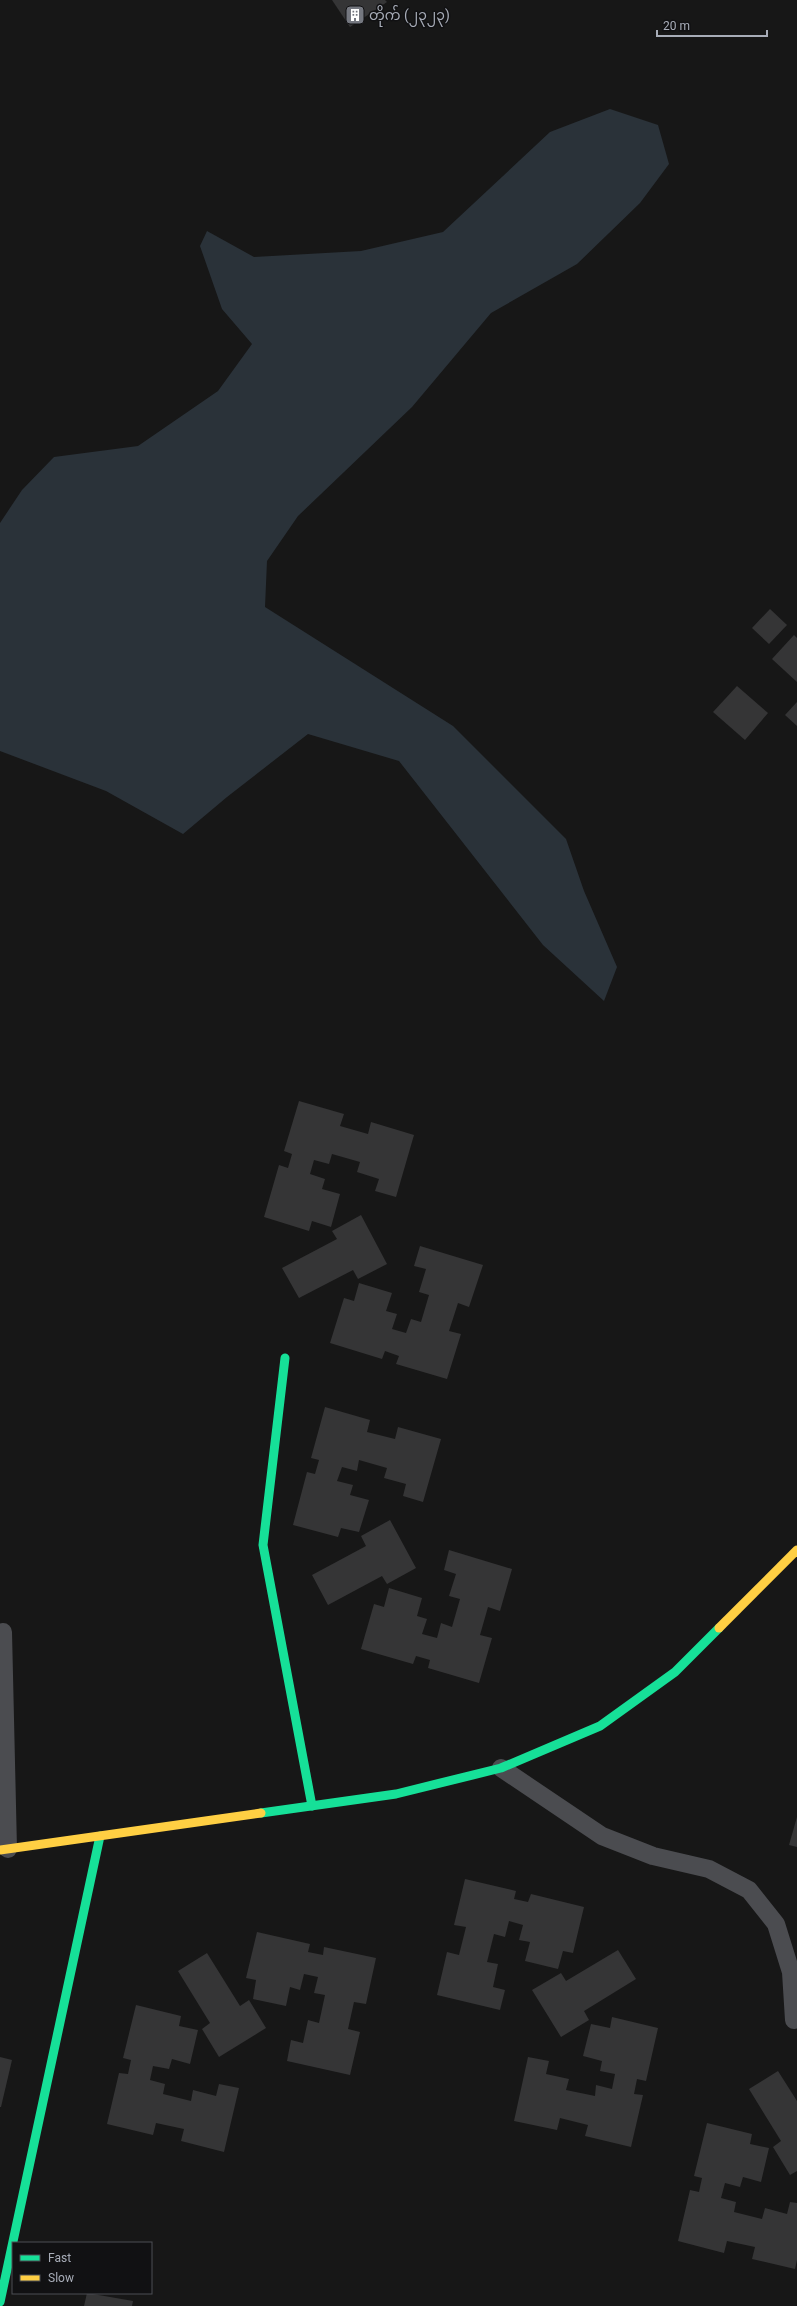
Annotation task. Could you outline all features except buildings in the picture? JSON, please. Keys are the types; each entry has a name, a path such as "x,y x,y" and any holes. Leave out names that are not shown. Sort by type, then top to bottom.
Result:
{"street":[{"path":"285,1358 263,1545 312,1806"},
{"path":"4,1849 396,1794 501,1768 600,1726 675,1672 797,1550"},
{"path":"13,2242 100,1836"},
{"path":"0,2302 12,2246"}],"lane":[{"path":"2,1632 4,1849"},
{"path":"501,1768 602,1836 653,1856 709,1869 749,1890 776,1924 791,1972 794,2020"}],"shaded area":[{"path":"610,109 658,125 669,164 640,203 577,264 491,313 412,407 298,516 267,561 265,607 453,726 566,839 584,891 617,967 604,1001 543,945 399,761 308,734 227,797 183,834 106,791 0,751 0,523 22,490 54,457 138,446 218,391 252,344 222,309 200,246 207,231 254,257 361,251 443,232 550,132"}],"traffic: fast":[{"path":"285,1358 263,1545 312,1806"},
{"path":"261,1813 396,1794 501,1768 600,1726 675,1672 719,1628"},
{"path":"13,2242 100,1836"},
{"path":"0,2302 12,2246"}],"traffic: slow":[{"path":"719,1628 797,1550"},
{"path":"0,1850 261,1813"}],"place":[{"name":"တိုက် (၂၃၂၃)","path":"355,15"}]}
